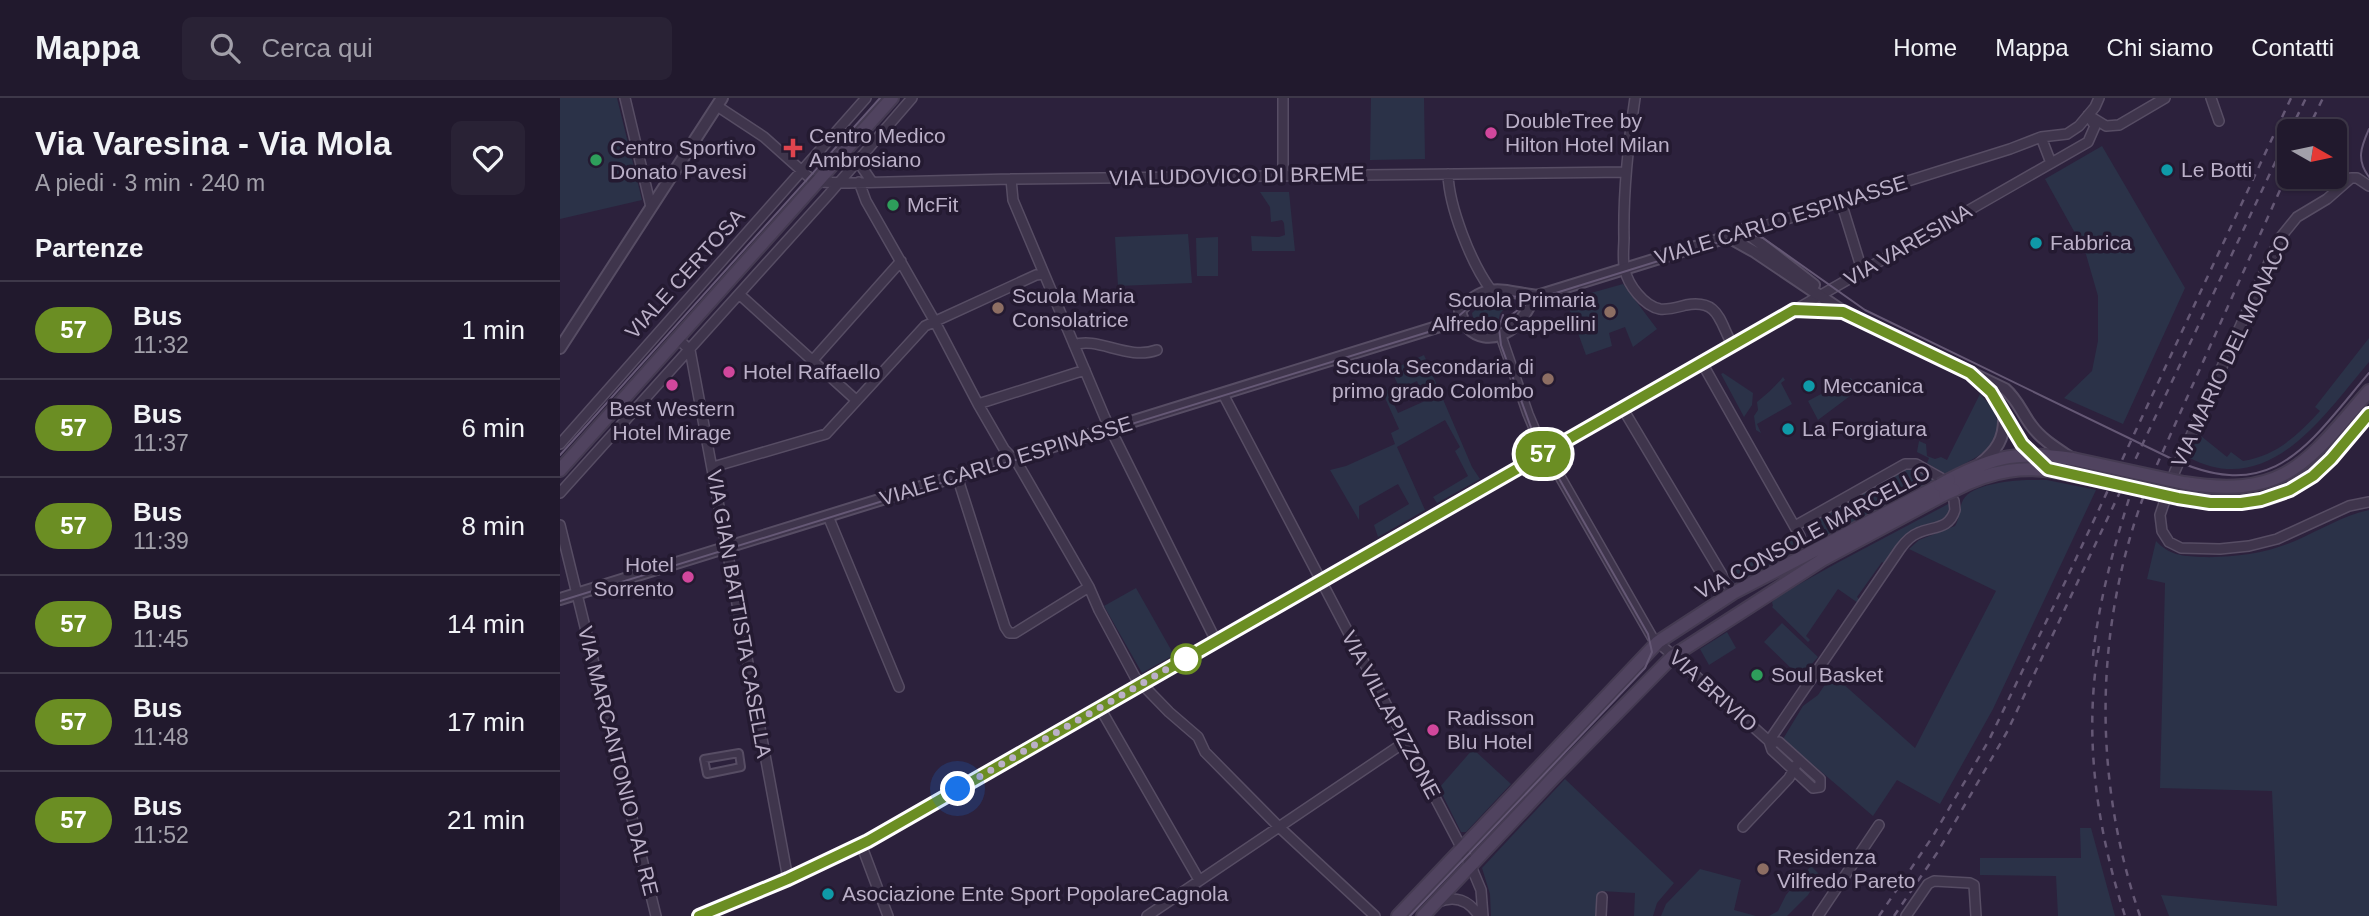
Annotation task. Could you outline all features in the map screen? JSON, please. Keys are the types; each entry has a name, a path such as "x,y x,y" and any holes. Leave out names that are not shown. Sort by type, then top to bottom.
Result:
{"main road":[{"name":"VIALE CERTOSA","path":"560,470 892,98"},
{"name":"VIA CONSOLE MARCELLO","path":"1423,916 1673,656 1822,560 1947,488 1980,464 2017,455 2033,455 2073,459 2184,483 2219,488 2248,487 2288,473 2318,450 2369,391"},
{"name":"VIA CONSOLE MARCELLO","path":"1398,916 1655,639 1799,558 1947,488 1997,472 2022,468 2048,469 2210,503 2261,500 2290,490 2313,476 2369,414"}],"street":[{"path":"625,98 651,207"},
{"name":"VIALE CERTOSA","path":"560,444 866,98"},
{"path":"560,493 739,293 849,183 857,160 912,98"},
{"path":"1283,98 1283,175"},
{"path":"1634,98 1626,172 1624,268 1636,291 1657,308 1697,304 1709,306 1717,314 1733,346"},
{"path":"2099,98 2088,116 2113,127 2165,98"},
{"path":"2211,98 2219,121"},
{"path":"560,348 720,102 811,179 818,182 849,183 866,201 901,261 978,404 1004,449 1014,459 1089,587 1135,677 1198,737 1205,752 1279,827 1375,916"},
{"name":"VIALE CARLO ESPINASSE","path":"1536,296 2041,137 2067,134 2088,116"},
{"name":"VIA VARESINA","path":"699,916 788,879 861,844 2051,163 2091,139 2095,126 2088,116"},
{"path":"2041,137 2051,163"},
{"path":"857,160 872,182"},
{"name":"VIA LUDOVICO DI BREME","path":"849,183 1626,172"},
{"path":"1448,174 1449,196 1478,272 1491,290"},
{"name":"VIA MARIO DEL MONACO","path":"2369,186 2357,178 2351,178 2327,200 2297,217 2280,238 2175,471 2160,515 2162,531 2169,542 2181,548 2233,548 2277,539 2349,506 2369,502"},
{"path":"1012,179 1013,200 1111,429 1216,641"},
{"path":"1841,202 1862,270"},
{"path":"1743,230 1755,253"},
{"path":"1743,230 1816,286 1820,296"},
{"path":"1728,237 1843,312 2005,388 2042,438 2073,459"},
{"path":"813,360 901,261"},
{"path":"713,467 826,434 925,326 1043,274"},
{"path":"1491,290 1536,296 1521,321 1505,333 1490,338 1481,337 1466,326 1453,323 1460,311 1474,298 1491,290"},
{"path":"1505,333 1516,322 1519,309 1516,296 1509,291"},
{"path":"739,293 856,400"},
{"path":"1794,310 1843,312"},
{"path":"1460,311 1466,326"},
{"name":"VIALE CARLO ESPINASSE","path":"560,599 1453,323"},
{"name":"VIA BRIVIO","path":"1505,333 1528,414 1546,453 1655,639 1769,741 1772,750 1813,788 1820,787 1820,779 1798,759 1779,742 1769,741"},
{"name":"VIALE CERTOSA","path":"678,339 690,350"},
{"path":"1074,345 1089,343 1141,355 1157,350"},
{"name":"VIA GIAN BATTISTA CASELLA","path":"690,350 788,879"},
{"path":"1702,363 1800,536 1802,544 1799,558"},
{"path":"978,404 1085,370"},
{"path":"1970,373 1991,392 2019,439 2048,469"},
{"name":"VIA VILLAPIZZONE","path":"1223,394 1471,866"},
{"path":"1623,409 1733,593"},
{"path":"1980,464 2000,442 2004,425 2003,414"},
{"path":"1769,741 1900,549 1909,538 1918,533 1943,527 1955,510 1947,488 1916,464 1907,463 1795,526"},
{"path":"957,476 1009,633 1015,633 1089,587"},
{"path":"828,516 899,687"},
{"name":"VIA MARCANTONIO DAL RE","path":"560,525 656,916"},
{"path":"1800,536 1821,547"},
{"path":"1100,708 1199,880"},
{"path":"1147,916 1405,742"},
{"path":"740,753 741,767 707,774 704,760 740,753"},
{"path":"1743,827 1789,778 1798,759"},
{"path":"1818,916 1879,825"},
{"path":"861,844 888,916"},
{"path":"1471,866 1481,890 1481,916"},
{"path":"1906,916 1928,884 1934,881 1974,885 1976,916"},
{"path":"1601,916 1602,897"},
{"path":"1433,905 1441,900 1456,898 1469,904 1481,916"}],"shaded area":[{"name":"Centro Sportivo Donato Pavesi","path":"560,98 617,98 642,200 560,219"},
{"path":"1371,98 1424,98 1425,159 1370,160"},
{"path":"2102,146 2185,288 2123,424 2064,398 2092,371 2098,341 2098,296 2085,251 2045,179"},
{"path":"1260,192 1289,192 1295,251 1252,251 1251,236 1285,235 1282,220 1271,222 1270,207"},
{"path":"1188,234 1192,283 1118,286 1115,237"},
{"path":"1218,237 1218,276 1197,276 1196,238"},
{"path":"1623,284 1657,329 1633,347 1625,327 1609,333 1612,346 1586,355 1566,300"},
{"path":"1495,298 1511,301 1500,314 1496,332 1480,327 1472,313 1485,301"},
{"path":"2369,338 2369,362 2313,427 2292,446 2269,460 2244,468 2217,468 2188,457 2200,428 2204,431 2201,436 2227,457 2231,452 2243,461 2266,454 2286,443 2320,411 2315,407"},
{"path":"1424,355 1472,467 1480,479 1437,503 1433,497 1468,476 1455,451 1460,447 1445,420 1397,447 1425,510 1378,537 1374,525 1409,504 1398,484 1359,506 1359,520 1330,470 1346,466 1395,444 1391,433 1399,429 1381,389 1386,387 1398,413 1425,401 1417,381 1400,389 1391,370"},
{"path":"1721,374 1753,393 1752,405 1744,417"},
{"path":"1783,377 1785,380 1781,383 1792,404 1757,424 1761,433 1756,430 1754,416 1758,410 1757,402"},
{"path":"1851,378 1858,390 1818,420 1808,401"},
{"path":"1980,394 1998,422 1998,434 1984,452 1945,474 1927,463 1929,458 1917,452 1919,441 1926,444 1927,456 1947,460"},
{"path":"1914,467 1937,479 1824,538 1814,536 1807,525 1906,468"},
{"path":"2047,480 2096,490 1993,709 1940,804 1897,780 1873,816 1783,739 1803,706 1818,695 1832,674 1915,748 1996,591 1909,549 1919,540 1955,526 1963,500 1974,490 1991,484"},
{"path":"1950,503 1952,510 1947,520 1921,528 1887,565 1882,562 1857,597 1860,600 1858,603 1838,589 1806,636 1810,640 1808,642 1772,607 1772,602 1778,596"},
{"path":"2369,510 2369,916 2169,916 2161,895 2277,906 2272,791 2160,788 2165,583 2147,579 2156,541 2176,554 2236,556 2284,545"},
{"path":"1791,535 1794,546 1787,558 1740,583 1731,581 1726,572"},
{"path":"1136,588 1174,655 1142,673 1104,606"},
{"path":"1782,623 1818,657 1800,677 1764,642"},
{"path":"1727,632 1736,648 1709,665 1700,649"},
{"path":"1473,749 1511,784 1466,832 1461,832 1439,788"},
{"path":"1565,779 1674,883 1657,903 1653,916 1634,916 1635,893 1601,891 1598,893 1597,916 1491,916 1490,894 1482,868"},
{"path":"2080,828 2091,828 2115,916 2058,916 2056,876 1980,875 1980,858 2081,858"},
{"path":"1811,866 1820,875 1808,895 1787,916 1769,916 1778,911 1786,895"},
{"path":"1700,869 1741,880 1734,910 1756,916 1661,916 1666,904"}],"tram line":[{"path":"560,455 880,98"},
{"path":"2369,129 2361,153 2362,165 2369,177"},
{"path":"560,601 1451,325 1499,324 1530,301 1742,235 1763,238 1865,310 2168,457 2204,471 2235,475 2261,472 2285,461 2306,445 2369,373"},
{"path":"1447,322 1489,295 1529,297"},
{"path":"1410,916 1645,668 1652,652 1648,634 1533,433 1501,345 1499,328 1503,315"}],"railway":[{"path":"1879,916 1933,836 1989,740 2291,98"},
{"path":"2296,119 2306,98"},
{"path":"2313,119 2323,98"},
{"path":"1894,916 1937,853 2007,732 2277,158"},
{"path":"2140,916 2124,863 2113,809 2107,755 2109,646 2117,593 2130,539 2147,487 2280,189"},
{"path":"2093,656 2109,569 2134,483"},
{"path":"2099,646 2092,714 2096,782 2107,850 2125,916"}],"bus line":[{"name":"57","path":"699,916 788,879 868,841 1794,310 1843,312 1970,373 1991,392 2022,444 2048,469 2178,498 2231,504 2261,500 2290,490 2313,476 2331,459 2369,414"}],"place":[{"name":"DoubleTree by Hilton Hotel Milan","path":"1491,133"},
{"name":"Centro Medico Ambrosiano","path":"793,148"},
{"name":"Centro Sportivo Donato Pavesi","path":"596,160"},
{"name":"Le Botti","path":"2167,170"},
{"name":"McFit","path":"893,205"},
{"name":"Fabbrica","path":"2036,243"},
{"name":"Scuola Maria Consolatrice","path":"998,308"},
{"name":"Scuola Primaria Alfredo Cappellini","path":"1610,312"},
{"name":"Hotel Raffaello","path":"729,372"},
{"name":"Scuola Secondaria di primo grado Colombo","path":"1548,379"},
{"name":"Best Western Hotel Mirage","path":"672,385"},
{"name":"Meccanica","path":"1809,386"},
{"name":"La Forgiatura","path":"1788,429"},
{"name":"Hotel Sorrento","path":"688,577"},
{"name":"Soul Basket","path":"1757,675"},
{"name":"Radisson Blu Hotel","path":"1433,730"},
{"name":"Residenza Vilfredo Pareto","path":"1763,869"},
{"name":"Asociazione Ente Sport PopolareCagnola","path":"828,894"}],"route":[{"path":"958,789 1195,653 1186,659"}]}
